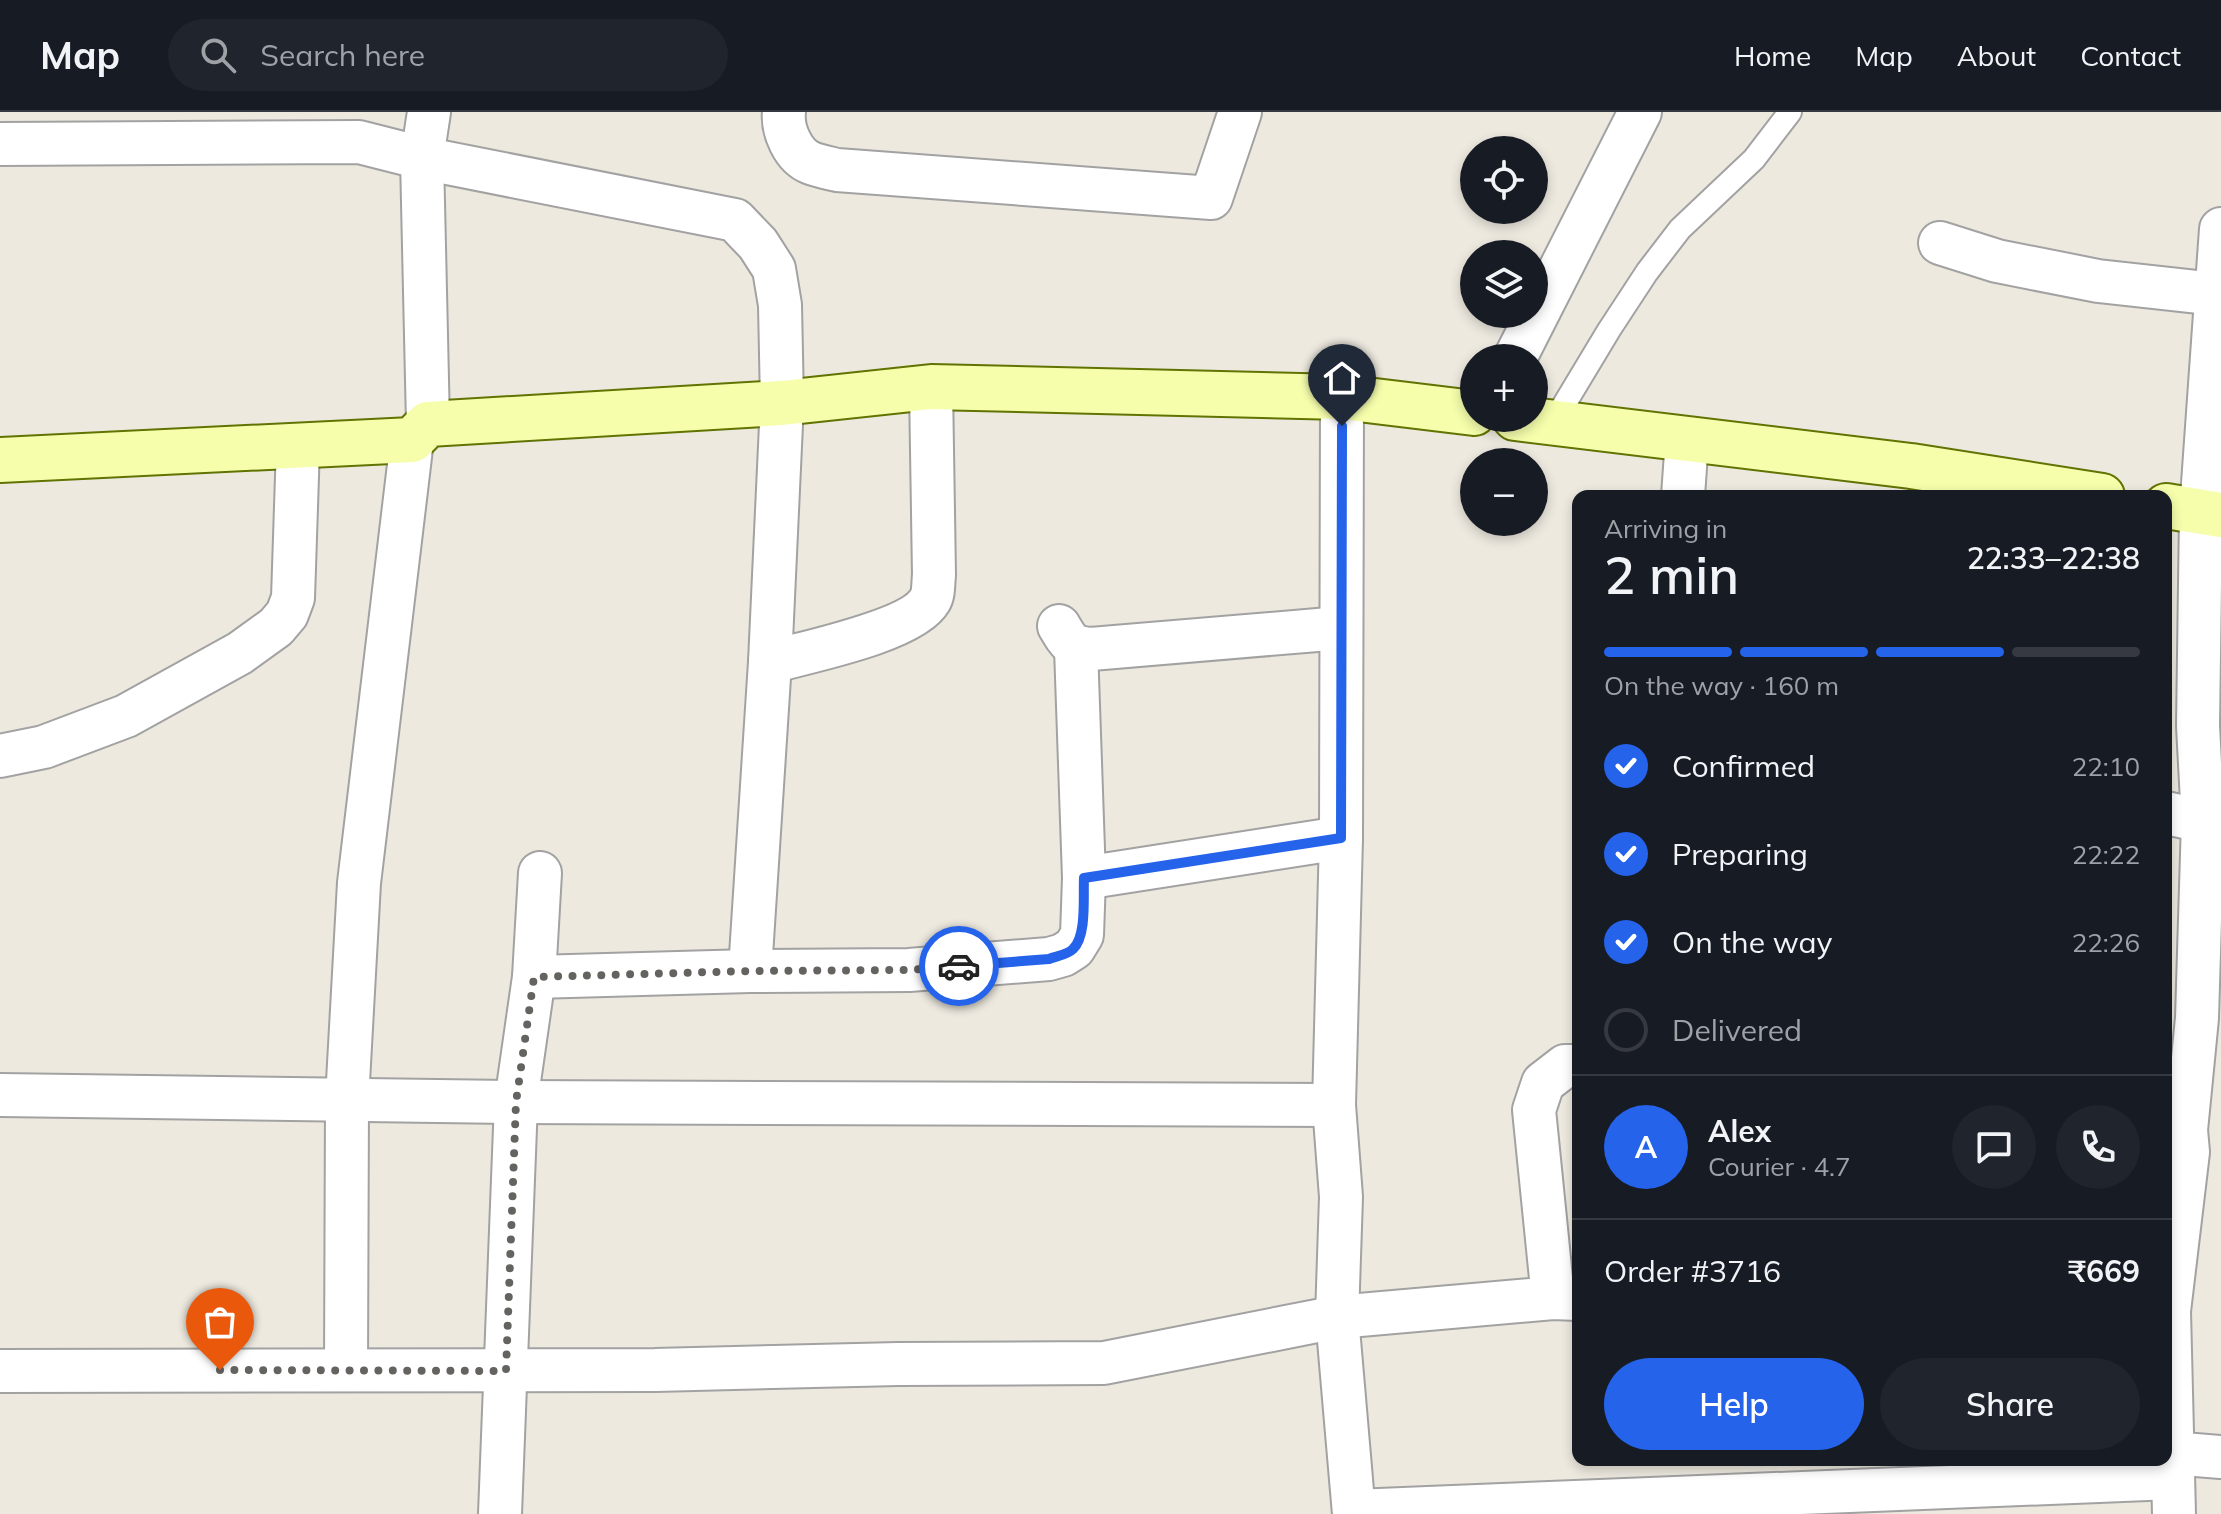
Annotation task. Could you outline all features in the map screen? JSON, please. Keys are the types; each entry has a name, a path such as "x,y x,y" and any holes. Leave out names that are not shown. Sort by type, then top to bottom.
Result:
{"street":[{"path":"346,1370 347,1100 359,883 420,432 422,158 429,112"},
{"path":"784,112 790,144 807,163 837,170 1211,198 1240,112"},
{"path":"1522,344 1640,112"},
{"path":"0,144 359,142 422,158 735,220 758,244 774,269 780,305 782,403 770,662 750,971"},
{"path":"2172,1294 2205,1154 2186,1130 2179,1074 2197,1018 2198,808 2182,724 2196,511 2221,229"},
{"path":"1940,243 1997,261 2098,281 2216,294"},
{"path":"770,662 894,627 916,615 931,599 934,575 931,387"},
{"path":"0,460 298,446 420,432 782,403 931,387 1342,397 1460,411"},
{"path":"1342,397 1341,838 1334,1105 1341,1197 1337,1317 1354,1512 2172,1481 2221,1457"},
{"path":"1548,422 1911,466 2064,490"},
{"path":"1683,490 1687,439"},
{"path":"0,756 44,747 126,716 240,653 276,627 287,614 293,598 298,446"},
{"path":"534,977 909,970 1049,959 1063,955 1074,948 1082,935 1084,878 1067,637 1091,649 1341,628"},
{"path":"1084,878 1341,838"},
{"path":"500,1514 516,1102 534,977 540,873"},
{"path":"0,1371 506,1371 1104,1363 1337,1317 1566,1298 1534,1110 1543,1083 1565,1066 1572,1066"},
{"path":"0,1095 516,1102 1334,1105"}],"lane":[{"path":"1548,403 1609,330 1671,240 1754,159 1790,112"}],"way so far":[{"path":"220,1370 506,1371 516,1102 534,977 909,970 959,966"}],"route":[{"path":"959,966 1049,959 1074,948 1082,935 1084,878 1341,838 1342,426"}]}
